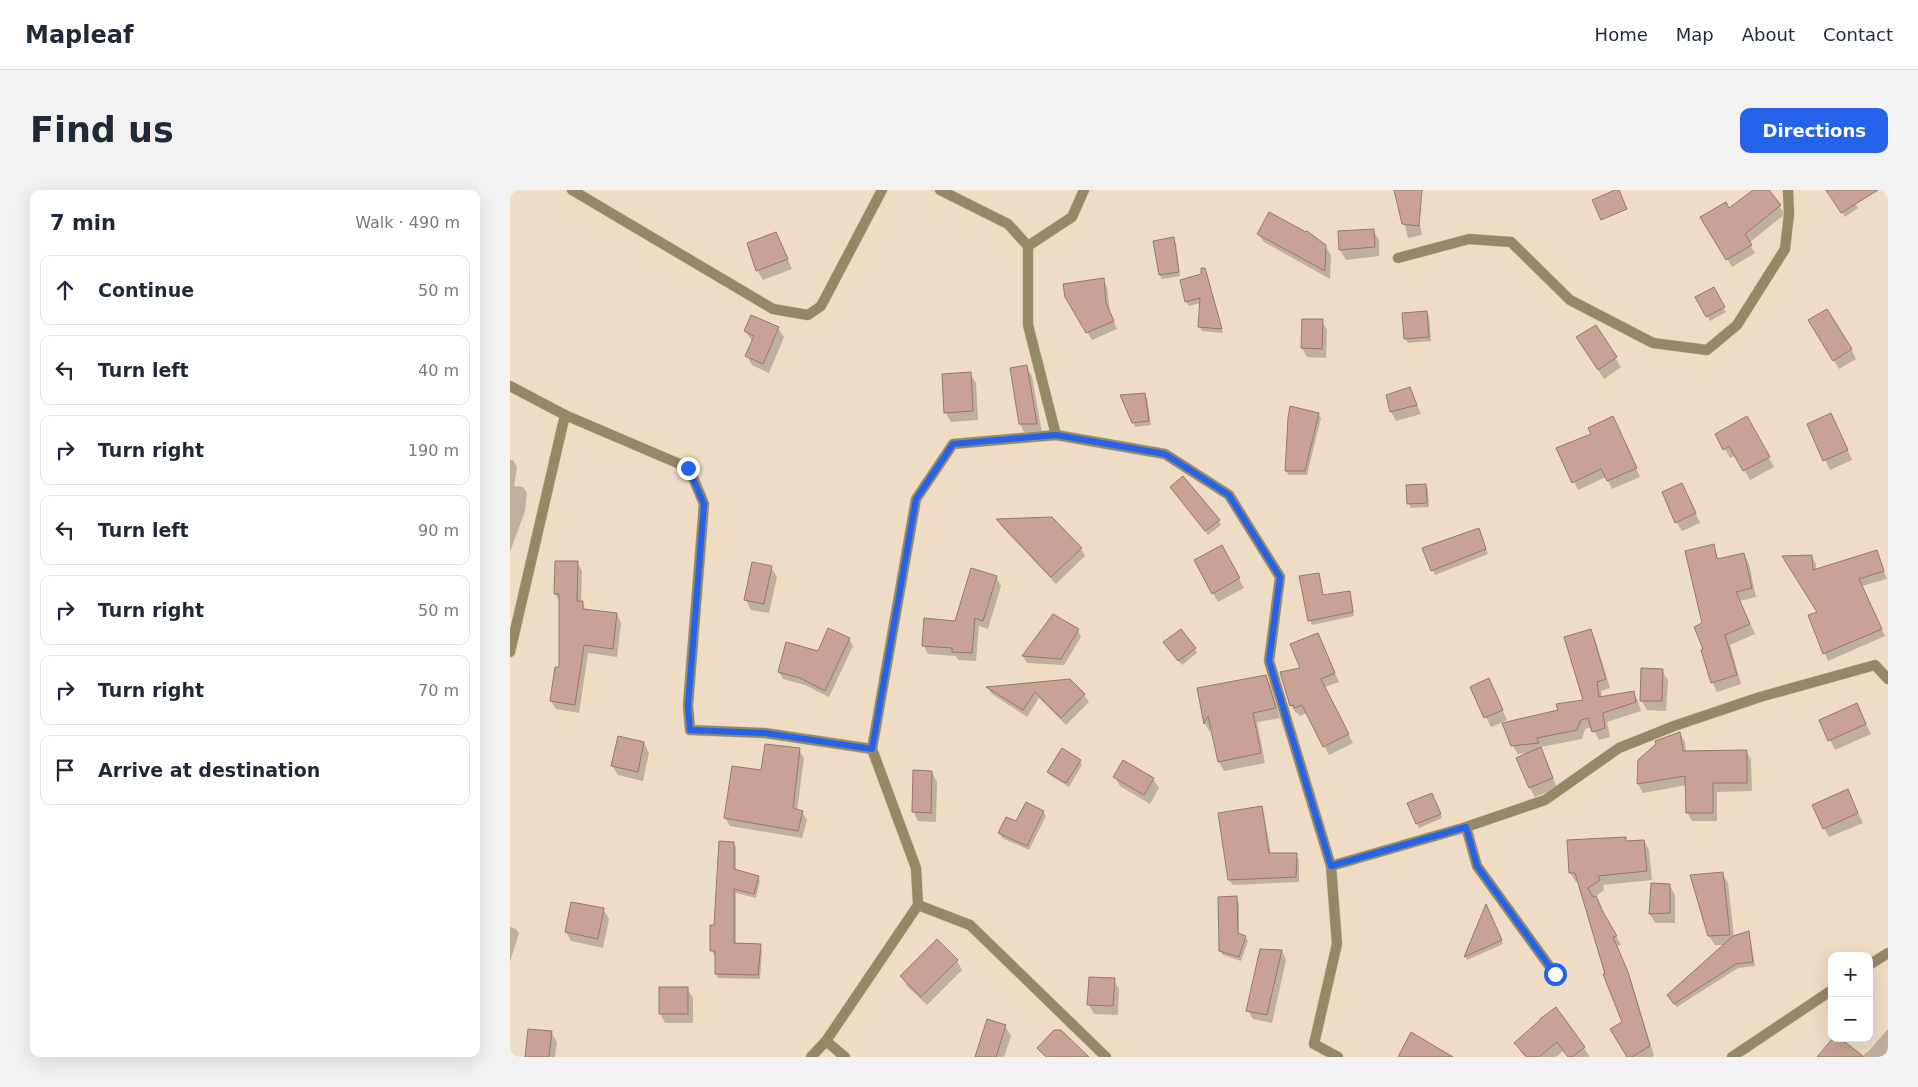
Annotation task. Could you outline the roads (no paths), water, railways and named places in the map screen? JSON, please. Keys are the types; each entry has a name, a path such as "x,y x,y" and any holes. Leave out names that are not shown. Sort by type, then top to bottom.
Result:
{"street":[{"path":"572,190 773,309 808,315 821,306 882,190"},
{"path":"940,190 1008,224 1028,246 1028,325 1056,435"},
{"path":"1028,246 1072,217 1084,190"},
{"path":"1398,258 1469,239 1511,242 1570,300 1653,344 1707,350 1736,325 1785,249 1789,214 1788,190"},
{"path":"510,386 564,415 688,468 704,504 688,706 690,730 765,733 872,749"},
{"path":"510,652 564,415"},
{"path":"811,1057 826,1041 918,905 916,868 872,749 916,499 953,444 1056,435 1165,454 1229,495 1280,577 1269,661 1331,866 1337,944 1314,1044 1338,1057"},
{"path":"1331,866 1466,827 1545,800 1620,748 1674,726 1760,697 1876,665 1888,679"},
{"path":"1466,827 1477,866 1555,974"},
{"path":"918,905 970,925 1106,1057"},
{"path":"1873,962 1888,953"},
{"path":"1732,1057 1828,993"},
{"path":"826,1041 845,1057"}]}
